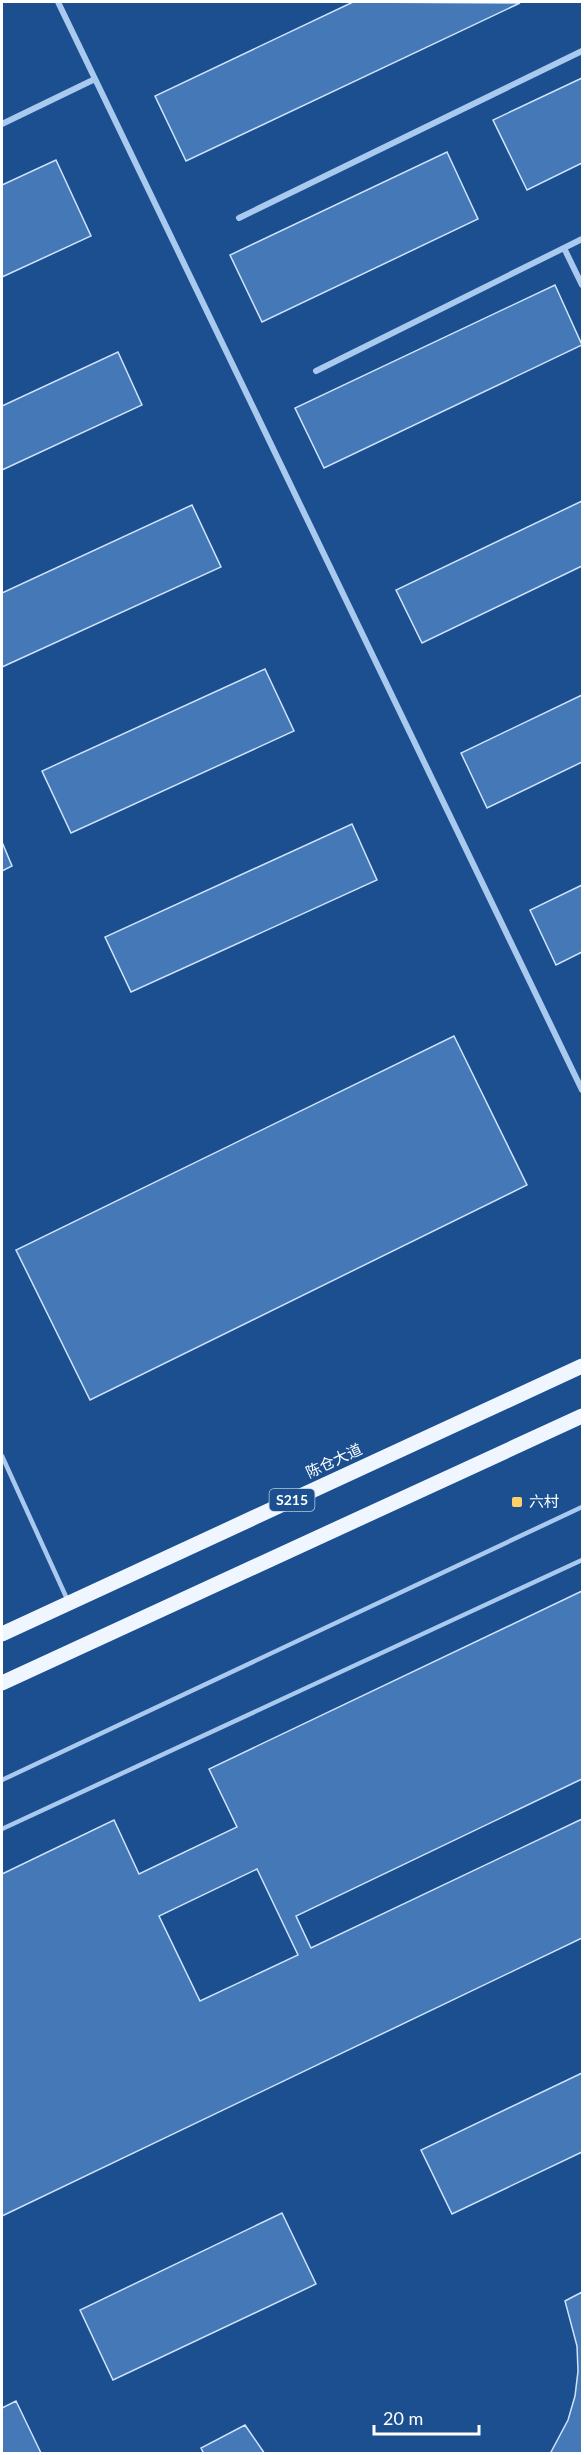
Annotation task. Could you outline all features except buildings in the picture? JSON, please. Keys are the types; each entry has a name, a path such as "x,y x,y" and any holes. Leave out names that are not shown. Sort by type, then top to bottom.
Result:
{"main road":[{"name":"陈仓大道","path":"2,1634 582,1366"},
{"path":"2,1683 582,1416"}],"street":[{"path":"58,2 582,1089"},
{"path":"239,218 582,51"},
{"path":"2,124 95,79"},
{"path":"316,371 582,239"},
{"path":"564,248 582,285"}],"lane":[{"path":"2,1456 69,1603"},
{"path":"2,1780 582,1507"},
{"path":"2,1829 582,1560"}],"place":[{"name":"六村","path":"517,1502"}]}
